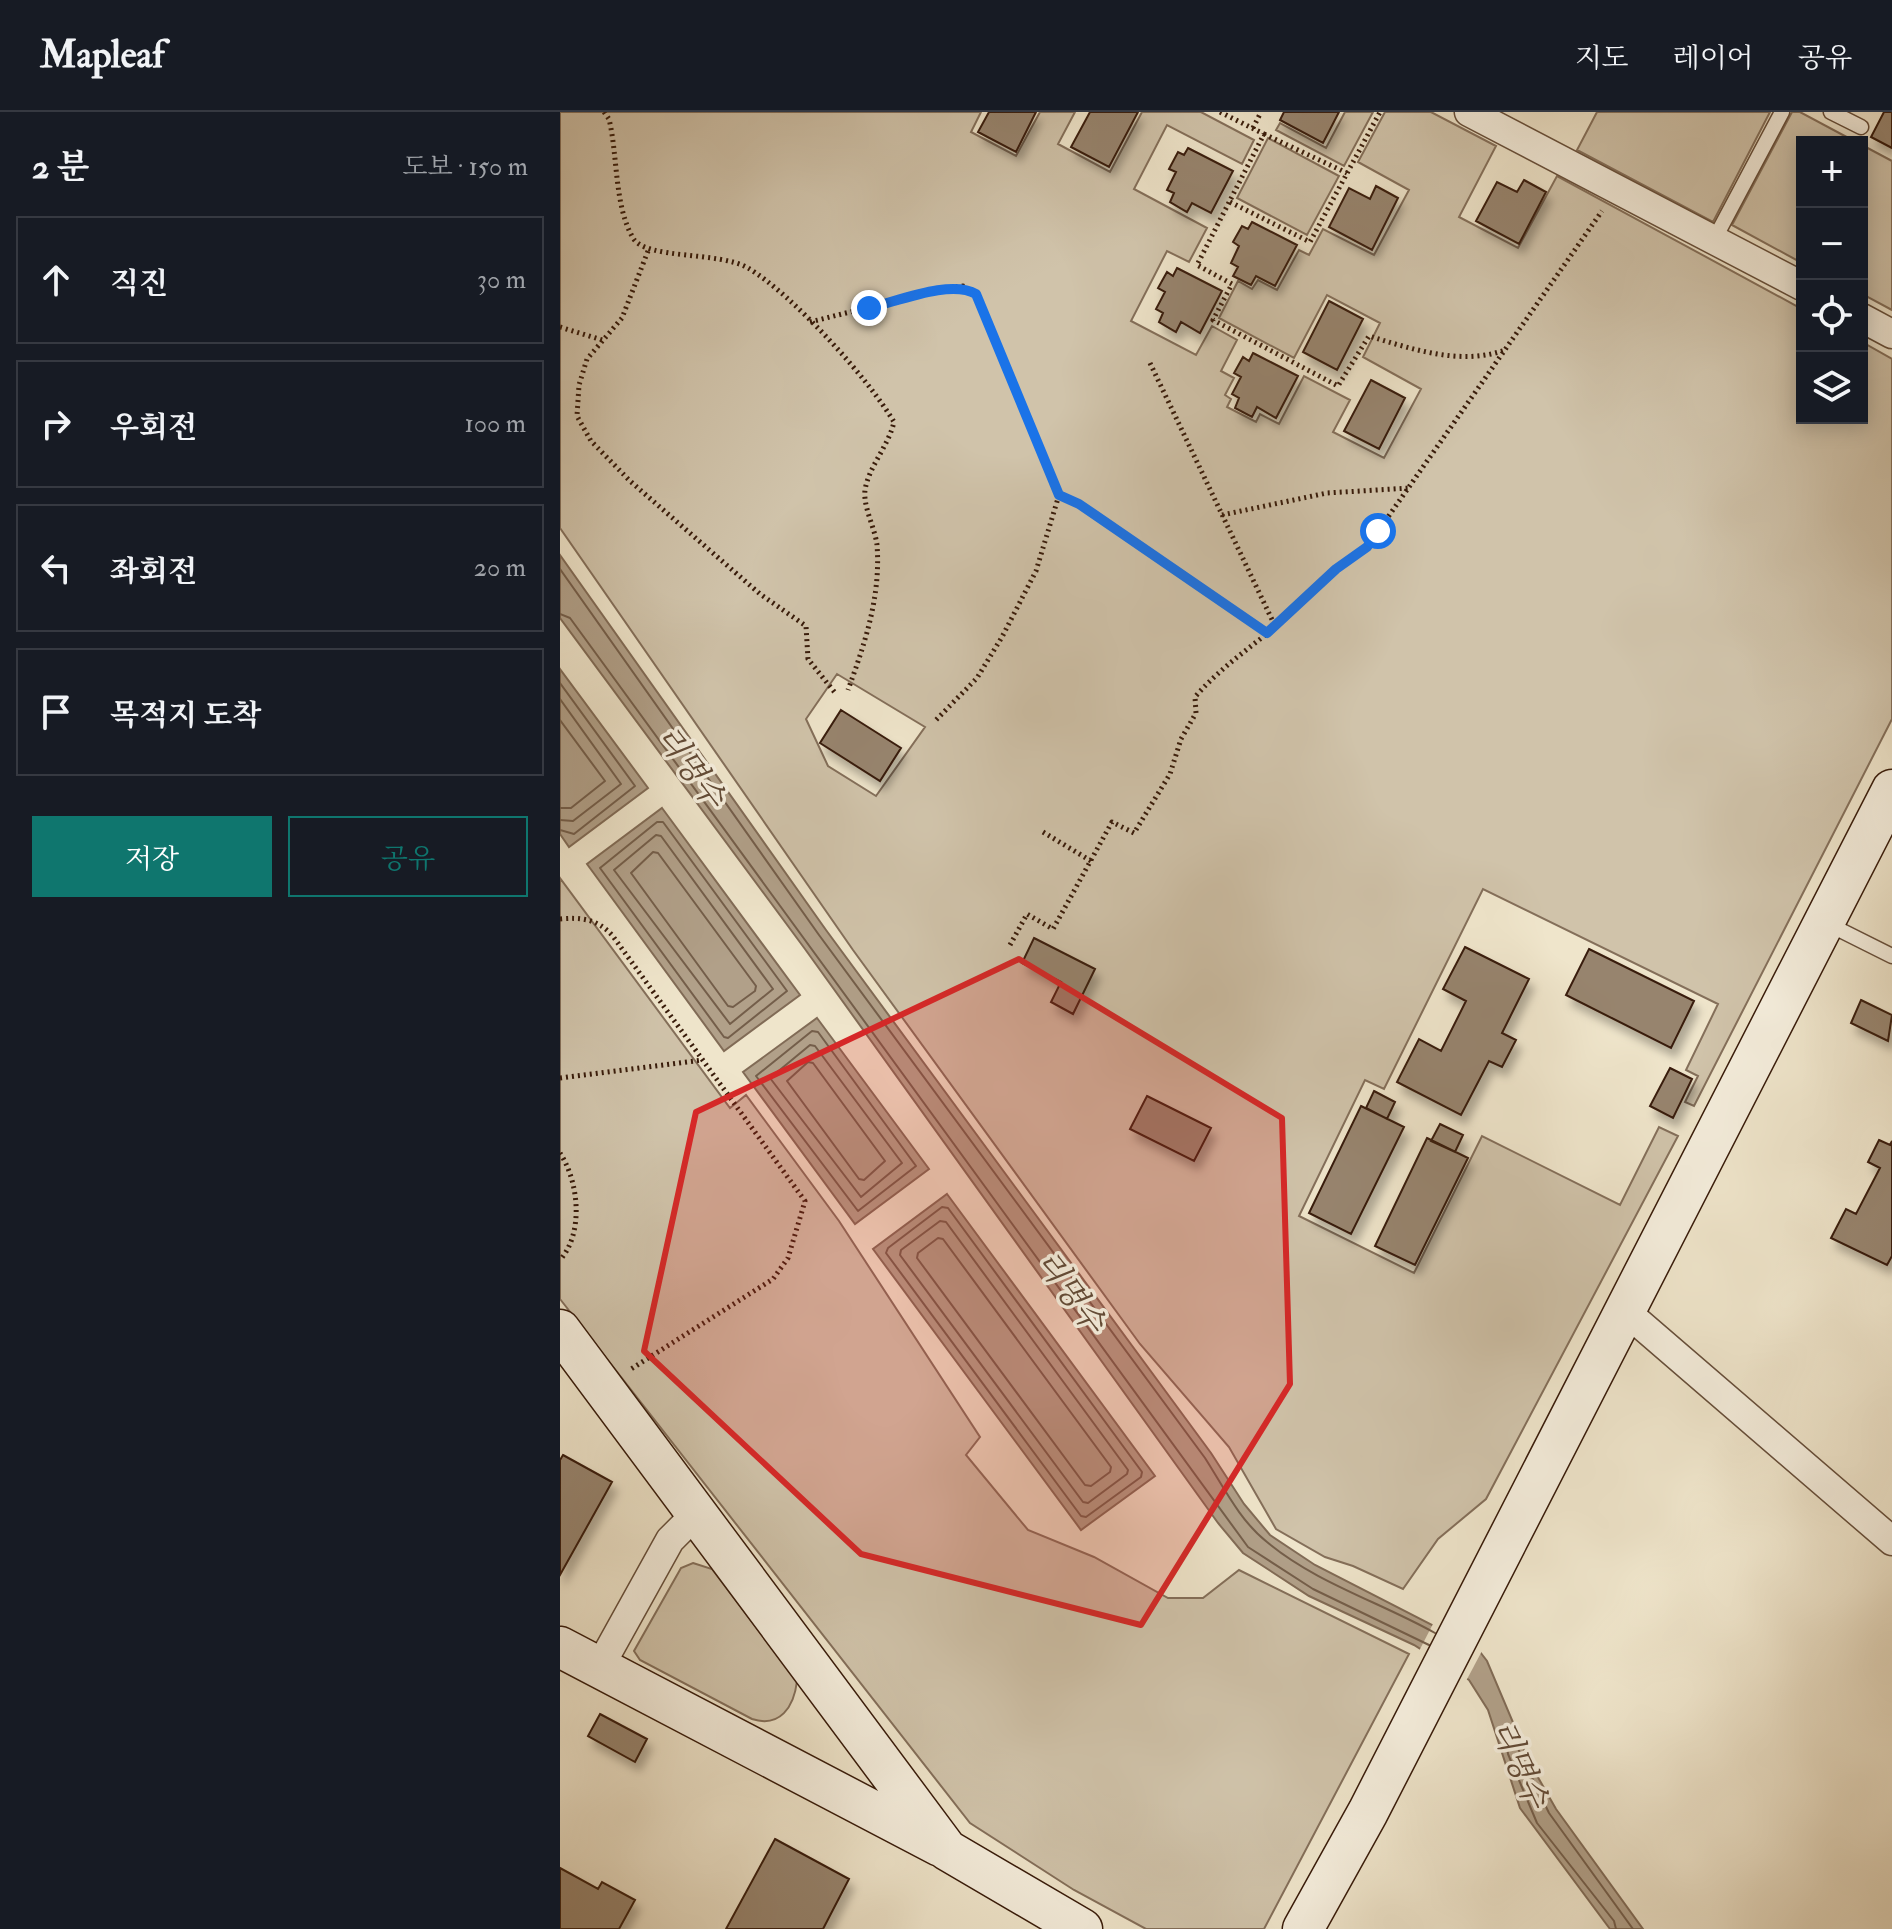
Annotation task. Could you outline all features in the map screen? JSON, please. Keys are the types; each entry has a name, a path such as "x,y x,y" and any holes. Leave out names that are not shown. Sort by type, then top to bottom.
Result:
{"street":[{"path":"1469,112 1796,283"},
{"path":"1868,321 1892,334"},
{"path":"1303,1929 1368,1812 1892,790"},
{"path":"1624,1310 1892,1541"},
{"path":"560,1330 947,1850"},
{"path":"599,1668 670,1540 698,1512"},
{"path":"560,1647 947,1850 1082,1929"}],"lane":[{"path":"1714,240 1782,112"},
{"path":"1831,112 1861,127"},
{"path":"1824,923 1892,956"}],"path":[{"path":"604,112 615,142 625,217 634,241 648,251 722,258 748,268 809,322 874,389 894,422 889,442 873,468 864,493 877,546 872,621 848,690"},
{"path":"1220,112 1347,173"},
{"path":"1253,128 1261,112"},
{"path":"1230,202 1310,242 1380,112"},
{"path":"1264,134 1197,265 1232,284 1213,320 1338,386 1369,336 1419,351 1450,355 1488,356 1506,349"},
{"path":"1010,945 1027,914 1053,929 1112,822 1134,833 1170,774 1181,739 1196,713 1195,697 1209,681 1275,626 1336,569 1367,547 1617,189"},
{"path":"648,251 622,318 587,359 579,385 577,416 591,441 630,481 748,584 806,626 808,659 836,694"},
{"path":"809,322 946,288 963,286 976,294 1059,495 1036,571 1002,637 977,678 936,720"},
{"path":"560,327 602,340"},
{"path":"1150,363 1275,626"},
{"path":"1222,515 1327,493 1410,488"},
{"path":"1059,495 1079,504 1267,633"},
{"path":"1043,832 1091,861"},
{"path":"560,919 578,917 602,924 805,1201 788,1258 773,1279 633,1367 605,1390"},
{"path":"560,1078 702,1060"},
{"path":"560,1153 570,1168 575,1234 560,1260"}],"highlighted area":[{"path":"1019,959 1282,1118 1290,1384 1141,1625 861,1554 644,1351 696,1112"}],"shaded area":[{"path":"560,112 981,112 971,132 1016,156 1040,112 1075,112 1058,144 1110,172 1142,112 1201,112 1254,140 1242,164 1167,125 1134,189 1207,228 1189,262 1167,251 1131,321 1196,355 1212,326 1237,340 1221,371 1234,378 1225,395 1231,399 1227,407 1256,422 1260,414 1279,424 1304,376 1350,400 1333,432 1384,458 1421,389 1363,357 1380,323 1327,295 1294,358 1219,318 1238,281 1252,289 1258,280 1277,290 1299,250 1309,255 1323,229 1374,255 1409,190 1358,162 1385,112 1431,112 1496,146 1459,217 1518,248 1557,176 1796,306 1796,424 1868,424 1868,345 1892,359 1892,719 1694,1106 1685,1102 1698,1076 1686,1070 1718,1004 1483,889 1384,1089 1365,1080 1299,1216 1414,1273 1482,1136 1620,1205 1659,1127 1678,1136 1486,1499 1438,1539 1403,1589 1325,1557 1276,1529 1229,1447 1140,1344 853,950 560,528","holes":["837,674 925,727 876,796 828,766 806,719"]},
{"path":"1345,112 1373,112 1344,166 1276,130 1280,123 1326,148"},
{"path":"1597,112 1770,112 1713,222 1577,150"},
{"path":"1792,112 1800,112 1845,136 1796,136 1796,260 1732,225"},
{"path":"1268,138 1339,176 1307,235 1237,198"},
{"path":"1868,148 1892,161 1892,310 1868,297"},
{"path":"560,878 730,1108 746,1095 839,1221 980,1437 966,1455 1028,1530 1094,1557 1168,1598 1203,1598 1239,1570 1409,1654 1264,1929 1146,1929 1074,1890 970,1823 560,1299"},
{"path":"693,1563 712,1569 797,1681 789,1707 778,1718 770,1721 752,1719 640,1660 634,1651 681,1568"}],"water":[{"name":"리명수","path":"560,555 826,930 1211,1453 1244,1504 1270,1535 1315,1565 1477,1648 1487,1661 1531,1765 1556,1809 1643,1929 1610,1929 1520,1808 1488,1710 1469,1680 1414,1645 1309,1596 1243,1553 1218,1523 805,949 560,618"},
{"path":"560,669 648,788 569,847 560,834"},
{"path":"662,808 800,995 724,1051 587,864"},
{"path":"817,1018 929,1169 855,1224 743,1072"},
{"path":"947,1194 1155,1476 1081,1530 873,1249"}],"pier":[{"path":"1435,1620 1483,1649 1465,1683 1418,1653"}],"building":[{"path":"989,112 1036,112 1016,152 978,132"},
{"path":"1090,112 1138,112 1109,167 1071,147"},
{"path":"1284,112 1339,112 1323,143 1280,120"},
{"path":"1884,112 1892,112 1892,148 1871,137"},
{"path":"1188,148 1233,171 1211,213 1192,203 1187,212 1170,202 1174,193 1167,190 1176,172 1169,169 1178,152 1184,155"},
{"path":"1524,180 1546,192 1519,244 1476,221 1497,182 1517,192"},
{"path":"1376,186 1398,198 1372,250 1329,227 1349,188 1370,199"},
{"path":"1252,222 1297,245 1275,286 1256,276 1251,285 1233,276 1238,267 1231,263 1239,246 1233,242 1242,226 1248,229"},
{"path":"1177,268 1222,291 1200,333 1181,322 1176,332 1159,322 1163,313 1156,309 1165,292 1158,288 1167,272 1173,276"},
{"path":"1329,301 1363,319 1337,370 1303,352"},
{"path":"1253,353 1298,376 1276,418 1257,407 1252,417 1235,408 1239,398 1232,394 1241,377 1234,373 1243,357 1249,361"},
{"path":"1371,380 1405,398 1379,449 1344,431"},
{"path":"841,710 901,748 880,781 820,743"},
{"path":"1034,938 1095,969 1073,1014 1051,1002 1061,982 1022,963"},
{"path":"1465,947 1529,979 1502,1033 1516,1040 1502,1067 1489,1061 1461,1115 1397,1082 1419,1039 1441,1051 1466,1001 1443,989"},
{"path":"1589,949 1694,1001 1671,1048 1566,995"},
{"path":"1861,1000 1892,1015 1888,1041 1851,1023"},
{"path":"1670,1068 1692,1079 1673,1118 1650,1106"},
{"path":"1374,1091 1395,1102 1387,1119 1366,1108"},
{"path":"1147,1096 1211,1128 1194,1161 1130,1129"},
{"path":"1361,1106 1404,1127 1351,1234 1309,1213"},
{"path":"1440,1124 1463,1135 1455,1152 1431,1141"},
{"path":"1427,1138 1468,1158 1415,1265 1375,1246"},
{"path":"1879,1140 1890,1145 1892,1141 1892,1256 1887,1265 1831,1238 1846,1209 1856,1214 1880,1168 1868,1162"},
{"path":"563,1455 612,1482 560,1575 560,1460"},
{"path":"600,1714 647,1739 635,1762 588,1736"},
{"path":"775,1839 849,1879 823,1929 726,1929"},
{"path":"560,1868 598,1889 602,1882 635,1900 619,1929 560,1929"}],"route":[{"path":"869,308 946,288 963,286 976,294 988,316 1059,495 1079,504 1267,633 1336,569 1367,547 1378,531"}]}
